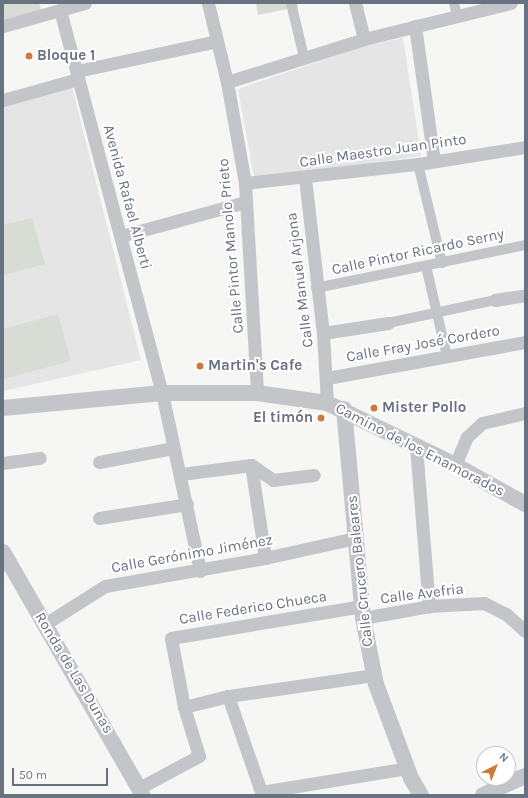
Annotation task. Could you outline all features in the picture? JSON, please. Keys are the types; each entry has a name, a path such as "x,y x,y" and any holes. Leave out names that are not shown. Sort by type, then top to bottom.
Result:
{"street":[{"path":"3,26 53,8 85,3"},
{"name":"Calle Pintor Manolo Prieto","path":"208,3 227,82 245,183 257,393"},
{"path":"291,3 304,58"},
{"path":"355,3 364,39"},
{"path":"454,3 457,16"},
{"path":"227,82 364,39 510,3"},
{"name":"Avenida Rafael Alberti","path":"53,8 78,75 162,393 173,448 181,474 200,571"},
{"path":"415,26 434,161"},
{"path":"3,100 78,75 217,41"},
{"name":"Calle Maestro Juan Pinto","path":"245,183 305,178 418,164 525,148"},
{"path":"418,164 442,263"},
{"name":"Calle Manuel Arjona","path":"305,178 316,288 323,333 327,378 327,403"},
{"path":"121,236 245,202"},
{"name":"Calle Pintor Ricardo Serny","path":"316,288 525,245"},
{"path":"426,266 447,356"},
{"path":"323,333 388,323 525,295"},
{"name":"Calle Fray José Cordero","path":"327,378 525,342"},
{"name":"Camino de los Enamorados","path":"3,408 162,393 257,393 327,403 344,409 455,465 525,504"},
{"name":"Calle Crucero Baleares","path":"344,409 363,612 374,675 407,768 421,795"},
{"path":"455,465 467,437 482,423 525,413"},
{"path":"416,446 429,606"},
{"path":"98,462 173,448"},
{"path":"3,463 40,458"},
{"path":"181,474 251,465 273,480 314,475"},
{"path":"251,465 265,558"},
{"path":"99,518 187,504"},
{"name":"Calle Gerónimo Jiménez","path":"45,624 104,586 200,571 355,538"},
{"name":"Ronda de Las Dunas","path":"3,552 120,751 141,792"},
{"name":"Calle Avefria","path":"363,612 484,603 506,614 525,631"},
{"name":"Calle Federico Chueca","path":"141,792 199,756 184,707 170,638 363,612"},
{"path":"184,707 228,696 374,675"},
{"path":"228,696 262,792 407,768"},
{"path":"483,795 525,776"}],"shaded area":[{"path":"3,3 39,3 41,10 3,20"},
{"path":"256,3 297,3 298,7 258,15"},
{"path":"403,38 421,156 255,182 238,89 364,46"},
{"path":"72,87 141,360 3,391 3,106"},
{"path":"32,218 45,264 3,275 3,225"},
{"path":"58,314 71,361 3,379 3,329"}],"place":[{"name":"Bloque 1","path":"29,56"},
{"name":"Martin's Cafe","path":"200,366"},
{"name":"Mister Pollo","path":"374,408"},
{"name":"El timón","path":"321,418"}]}
